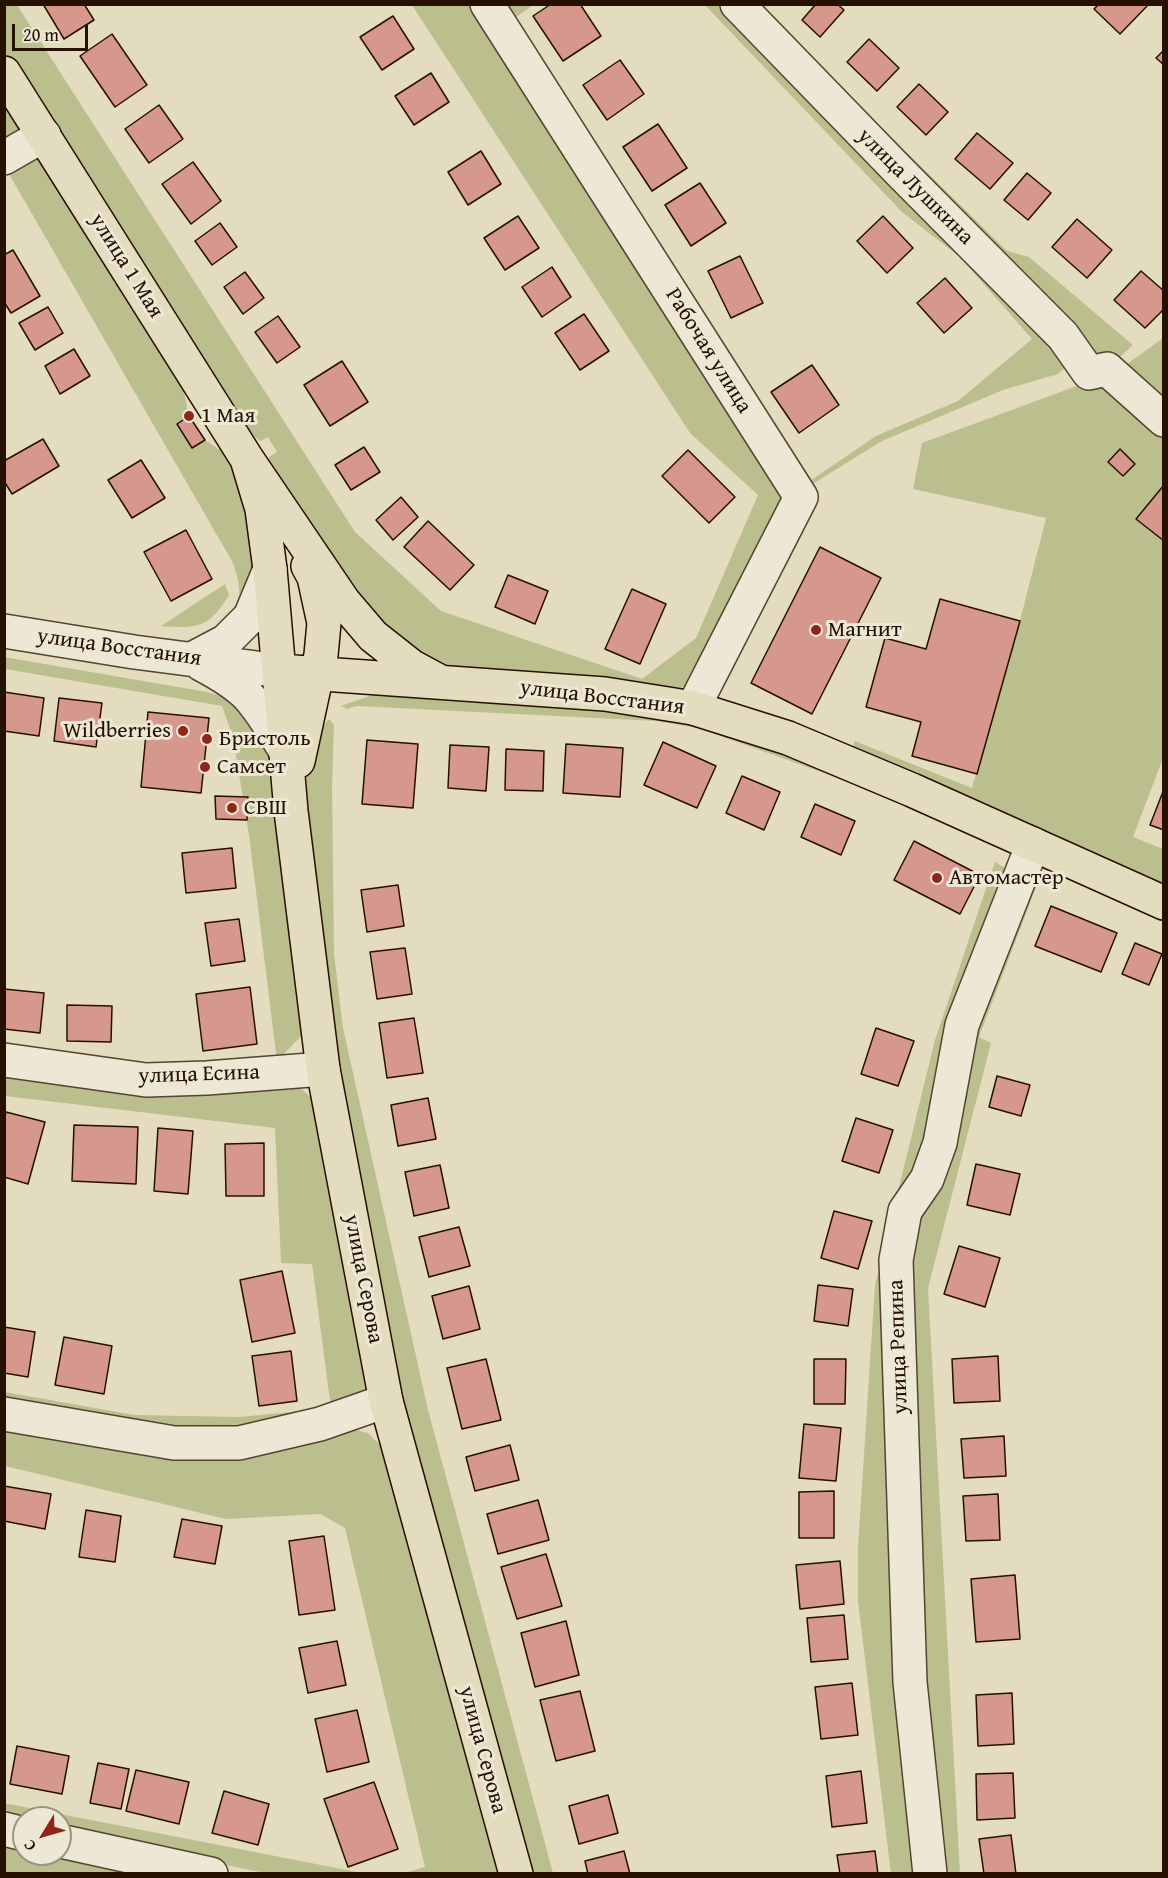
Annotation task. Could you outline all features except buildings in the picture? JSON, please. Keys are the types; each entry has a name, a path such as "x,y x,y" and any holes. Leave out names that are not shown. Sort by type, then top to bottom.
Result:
{"main road":[{"name":"улица 1 Мая","path":"4,74 247,459 344,602 373,636 411,666 441,682"},
{"name":"улица 1 Мая","path":"247,459 262,509 280,670"},
{"path":"288,521 314,578 324,623 321,655 293,751"},
{"name":"улица Восстания","path":"280,670 606,694 693,708 788,738 912,790 1164,903"},
{"name":"улица Серова","path":"280,670 293,751 291,811 323,1069 386,1401 516,1874"},
{"path":"293,751 315,715 335,698 358,685 381,678"}],"street":[{"name":"Рабочая улица","path":"487,4 801,497 693,708"},
{"name":"улица Лушкина","path":"737,4 1098,371 1164,420"},
{"path":"4,158 44,135"},
{"path":"192,659 226,641 250,617 270,569"},
{"name":"улица Восстания","path":"4,631 134,652 280,670"},
{"path":"192,659 221,675 248,695 293,751"},
{"name":"улица Репина","path":"930,1874 910,1682 896,1260 905,1211 927,1179 940,1143 962,1025 1033,844"},
{"name":"улица Есина","path":"4,1060 146,1080 323,1069"},
{"path":"4,1414 174,1443 239,1443 320,1424 386,1401"},
{"path":"72,1844 211,1874"}],"green space":[{"path":"5,5 17,5 355,532 441,611 642,679 696,638 758,495 690,433 412,5 477,5 787,498 685,686 672,692 445,668 383,633 271,472 269,457 277,452 268,437 261,441 245,431 5,53"},
{"path":"503,5 533,5 511,21"},
{"path":"705,5 727,5 1068,364 1058,374 1003,390 882,441 806,488 810,481 876,436 958,401 1032,339 960,257 902,212"},
{"path":"757,5 1007,251 1029,257 1133,345 1107,369"},
{"path":"4,98 28,135 4,150"},
{"path":"37,148 181,378 189,416 177,425 192,448 205,440 235,460 258,560 249,603 217,628 232,611 238,599 239,584 233,563 5,167"},
{"path":"1163,338 1163,409 1119,370"},
{"path":"1093,380 1163,431 1163,758 1133,837 1163,849 1163,888 851,751 855,741 972,788 1020,621 1046,518 913,489 922,443"},
{"path":"225,584 229,595 208,620 193,626 161,626"},
{"path":"4,657 207,692 233,700 263,740 271,759 304,1033 277,1061 249,835 233,737 222,706 5,669"},
{"path":"378,693 612,708 700,724 842,775 1016,854 841,779 698,728 656,721 357,706 347,709 341,706"},
{"path":"329,719 334,725 332,785 334,954 343,1028 428,1410 553,1873 531,1873 401,1398 336,1070 304,782 311,748"},
{"path":"1034,860 1163,916 1163,920 1032,864"},
{"path":"995,862 1013,873 933,1136 898,1207 923,1873 891,1874 858,1601 858,1547 875,1285 935,1040"},
{"path":"1027,878 1038,882 979,1037 991,1043 928,1288 960,1873 939,1873 920,1685 906,1262 913,1214 970,1029"},
{"path":"4,1070 293,1082 312,1098 369,1384 363,1392 319,1415 235,1432 169,1433 5,1404 5,1392 134,1415 240,1417 331,1408 312,1264 281,1263 275,1128 5,1096"},
{"path":"5,1425 169,1454 340,1426 368,1433 384,1449 500,1861 498,1873 404,1873 425,1867 345,1528 320,1514 226,1519 5,1466"},
{"path":"4,1803 19,1806 12,1806 12,1820 5,1820"},
{"path":"72,1816 362,1873 265,1873 72,1833"},
{"path":"4,1841 12,1843 12,1866 72,1866 72,1856 153,1873 5,1873"}],"place":[{"name":"1 Мая","path":"189,416"},
{"name":"Магнит","path":"816,630"},
{"name":"Wildberries","path":"183,731"},
{"name":"Бристоль","path":"207,739"},
{"name":"Самсет","path":"205,767"},
{"name":"СВШ","path":"232,808"},
{"name":"Автомастер","path":"937,878"}]}
